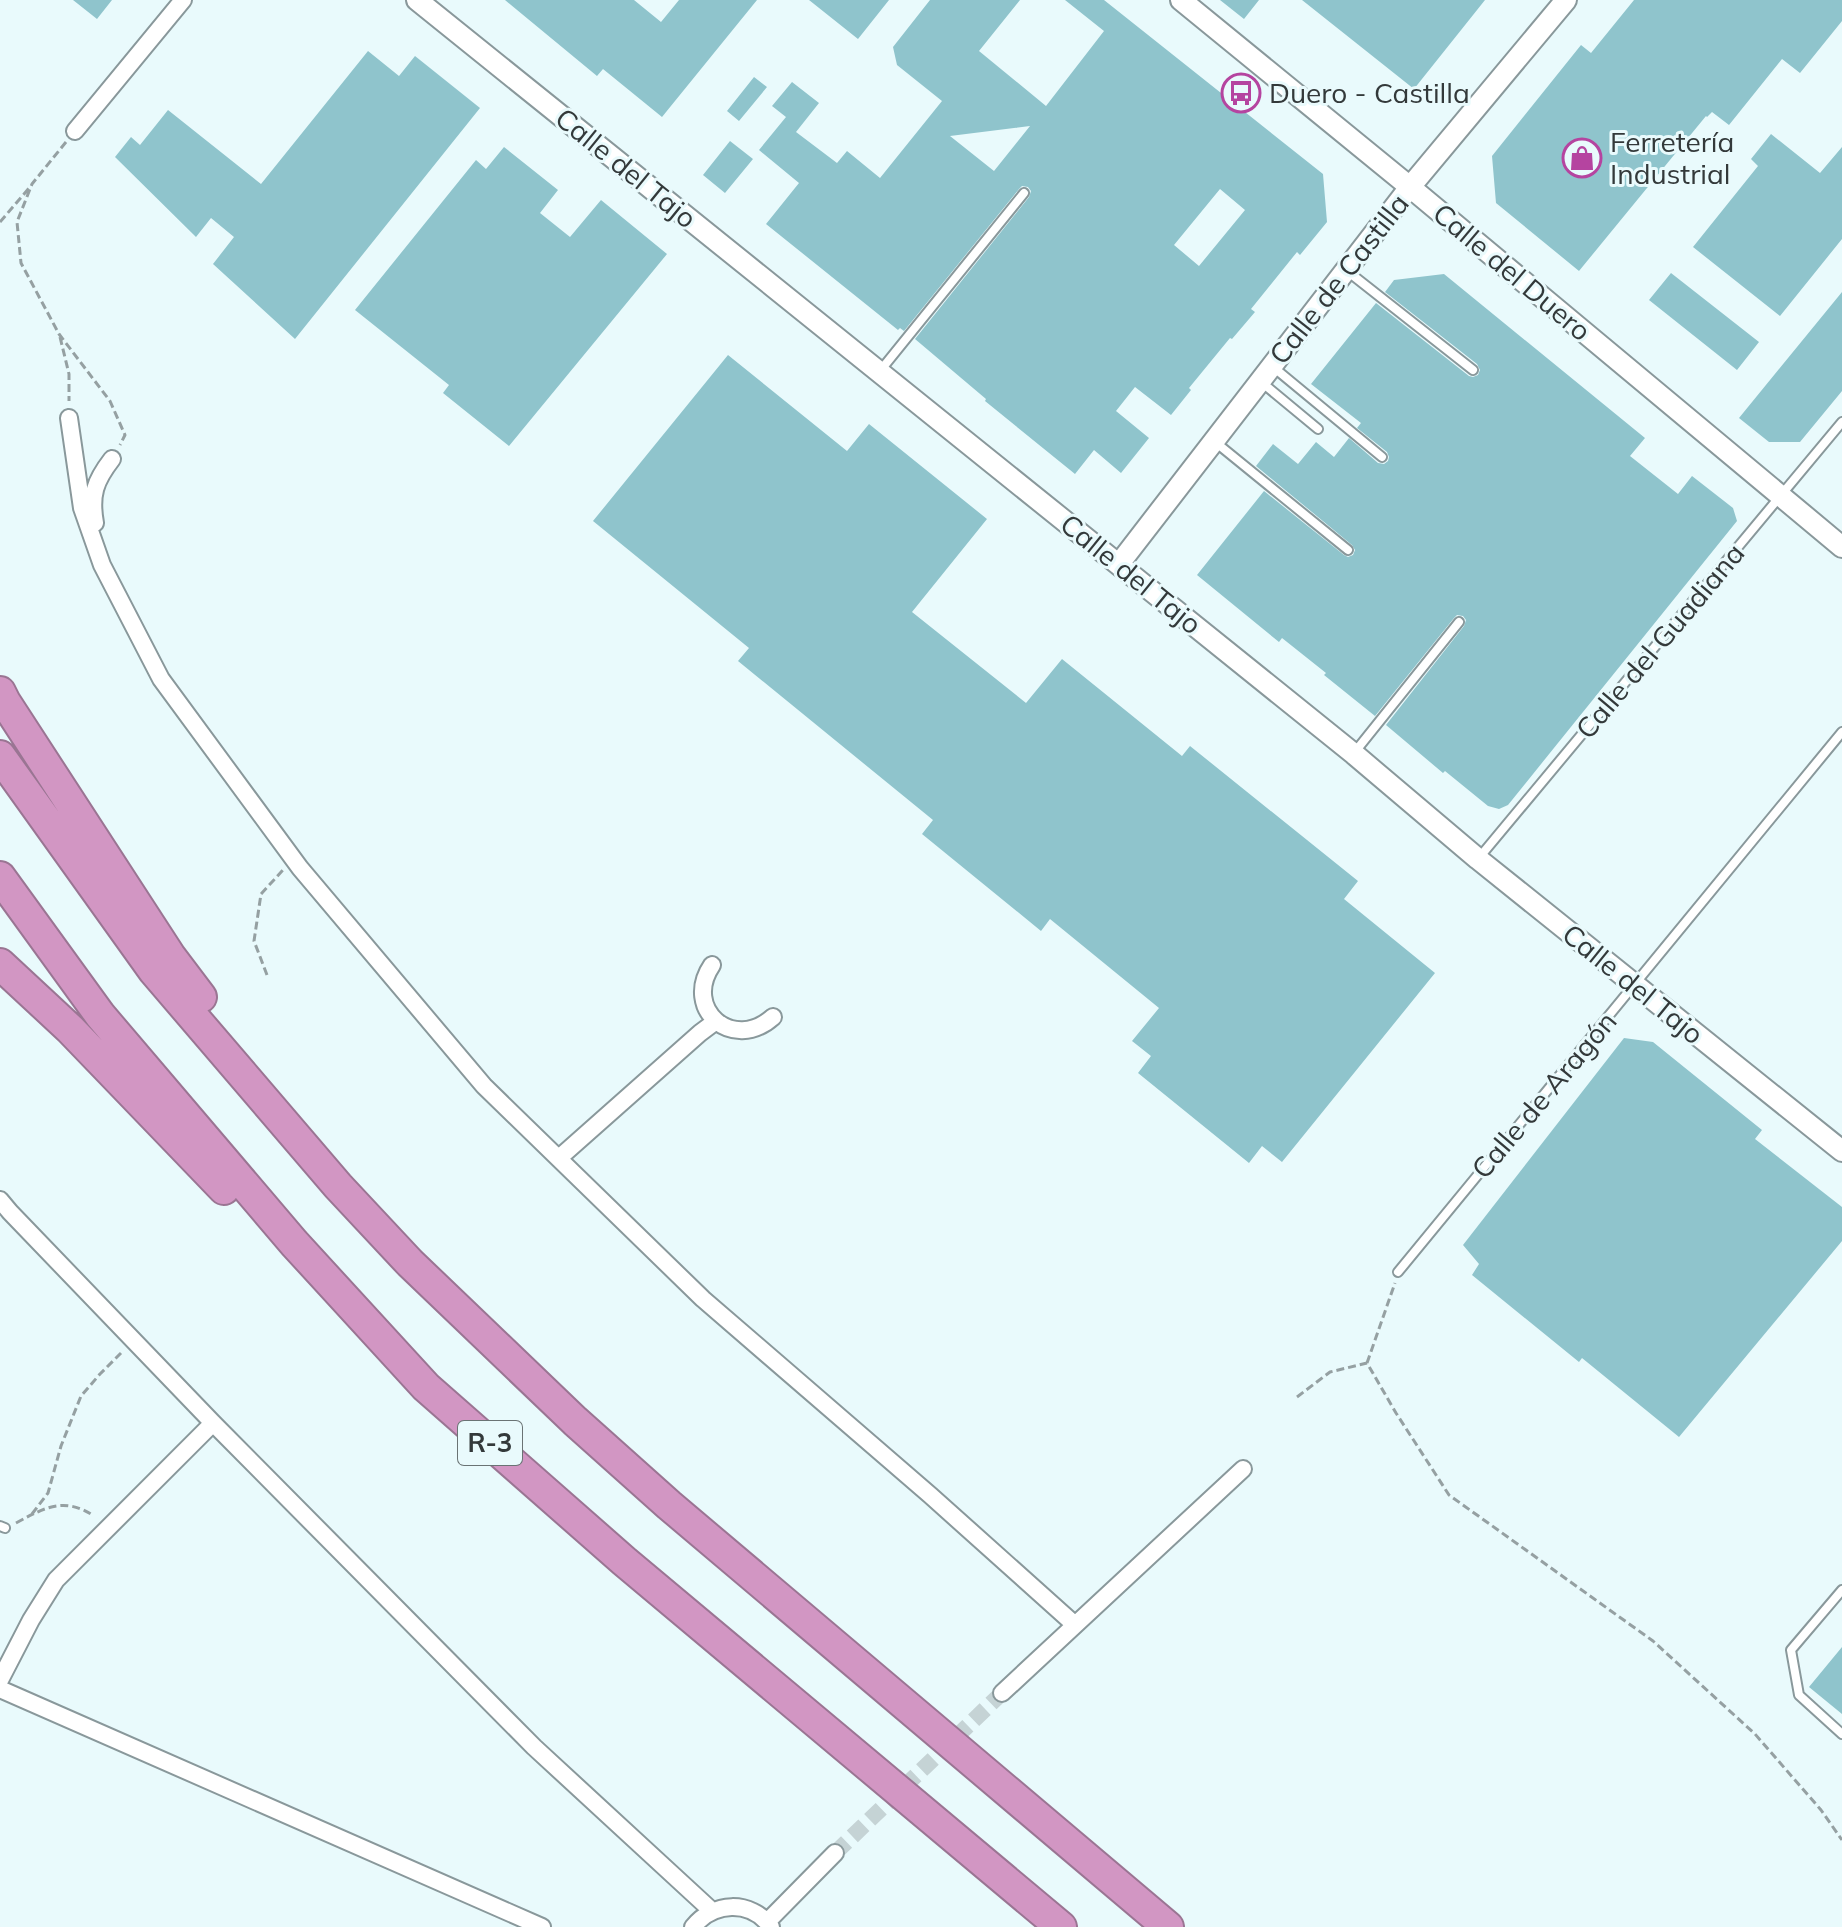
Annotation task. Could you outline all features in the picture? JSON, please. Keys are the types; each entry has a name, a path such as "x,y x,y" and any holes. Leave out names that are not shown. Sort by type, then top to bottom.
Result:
{"highway":[{"path":"0,692 170,956 260,1074 575,1421"},
{"name":"R-3","path":"0,756 154,971 338,1186 410,1263 575,1421 669,1505 1168,1927"},
{"name":"R-3","path":"0,877 100,1015 294,1243 426,1387 624,1561 1061,1927"},
{"path":"0,964 70,1029 248,1214 426,1387"}],"street":[{"path":"75,131 183,0"},
{"name":"Calle del Tajo","path":"417,0 1842,1151"},
{"name":"Calle del Duero","path":"1181,0 1842,547"},
{"name":"Calle de Castilla","path":"1119,564 1410,187 1566,0"},
{"path":"69,418 82,508 102,565 161,679 293,858 484,1086 703,1299 919,1485 1074,1624"},
{"path":"102,565 92,507 94,488 112,459"},
{"path":"712,965 702,991 706,1009 716,1021 736,1031 745,1031 757,1029 773,1017"},
{"path":"559,1158 716,1021"},
{"path":"0,1200 213,1423 534,1747 712,1911"},
{"path":"0,1680 56,1580 213,1423"},
{"path":"1002,1693 1243,1469"},
{"path":"0,1689 542,1927"},
{"path":"693,1927 699,1919 723,1907 741,1907 760,1915 769,1924 835,1853"}],"lane":[{"path":"879,371 1024,193"},
{"path":"1346,270 1473,370"},
{"path":"1266,373 1318,429"},
{"path":"1266,373 1382,457"},
{"name":"Calle del Guadiana","path":"1478,859 1842,422"},
{"path":"1214,441 1348,550"},
{"path":"1354,754 1459,622"},
{"name":"Calle de Aragón","path":"1398,1272 1842,732"},
{"path":"1842,1590 1791,1650 1799,1695 1842,1734"}],"path":[{"path":"0,222 75,131"},
{"path":"32,184 17,222 21,263 59,334 110,401 125,435 112,459"},
{"path":"59,334 69,374 69,418"},
{"path":"267,975 254,941 261,894 293,858"},
{"path":"1398,1272 1367,1363 1449,1495 1653,1641 1755,1734 1821,1810 1842,1840"},
{"path":"32,1514 48,1493 61,1446 81,1396 133,1340"},
{"path":"1297,1397 1330,1372 1367,1363"},
{"path":"3,1527 56,1504 87,1512 110,1527"}],"building":[{"path":"73,0 112,0 97,19"},
{"path":"505,0 634,0 661,22 679,0 757,0 662,117 603,69 597,76"},
{"path":"809,0 889,0 858,39"},
{"path":"930,0 1020,0 979,51 1046,106 1104,31 1065,0 1104,0 1323,174 1327,222 1300,255 1297,252 1251,309 1255,312 1189,388 1191,390 1171,415 1135,387 1116,411 1149,438 1121,473 1094,450 1075,474 915,339 1029,197 1031,191 1028,187 1019,189 904,331 898,330 766,224 799,183 759,150 786,117 772,106 792,82 819,103 796,132 837,163 847,151 880,178 942,101 897,65 893,47","holes":["1030,126 994,171 950,136","1220,189 1245,210 1199,266 1174,245"]},
{"path":"1220,0 1259,0 1244,19"},
{"path":"1302,0 1485,0 1414,89"},
{"path":"1634,0 1842,0 1842,21 1800,73 1782,59 1729,125 1712,112 1706,116 1579,271 1496,203 1492,156 1581,45 1591,53"},
{"path":"368,51 399,76 415,56 480,108 295,339 213,264 234,237 211,218 196,237 115,157 131,137 140,145 168,110 261,184"},
{"path":"754,77 767,87 739,121 727,111"},
{"path":"1771,134 1820,173 1842,147 1842,239 1780,316 1693,247 1758,166 1751,159"},
{"path":"730,141 753,159 725,193 703,175"},
{"path":"504,147 558,190 540,213 570,237 601,200 667,254 509,446 443,393 449,385 355,310 476,160 486,169"},
{"path":"1671,273 1759,342 1737,370 1649,300"},
{"path":"1444,274 1645,438 1630,456 1678,494 1692,476 1733,508 1737,521 1508,805 1499,809 1488,806 1445,771 1443,773 1386,725 1464,626 1466,620 1463,616 1454,618 1375,716 1282,638 1279,642 1197,575 1264,491 1344,555 1353,555 1355,550 1352,545 1256,466 1273,444 1298,464 1316,442 1334,457 1349,438 1378,463 1388,461 1387,452 1357,428 1361,423 1311,384 1376,303 1469,376 1478,375 1480,370 1477,364 1385,292 1394,280"},
{"path":"1842,292 1842,391 1800,442 1769,442 1739,418"},
{"path":"728,355 847,451 869,424 987,519 912,612 1026,703 1062,659 1182,756 1190,746 1358,881 1344,899 1435,973 1282,1162 1262,1146 1249,1163 1138,1073 1151,1056 1132,1041 1159,1008 1050,919 1041,931 922,834 933,820 738,661 749,648 593,521"},
{"path":"1624,1038 1653,1042 1762,1130 1755,1139 1842,1207 1842,1241 1679,1437 1582,1358 1579,1362 1472,1275 1479,1264 1463,1245"},
{"path":"1842,1647 1842,1714 1809,1687"}],"tunnel":[{"path":"835,1853 1002,1693"}],"place":[{"name":"Duero - Castilla","path":"1241,93"},
{"name":"Ferretería Industrial","path":"1582,158"}]}
